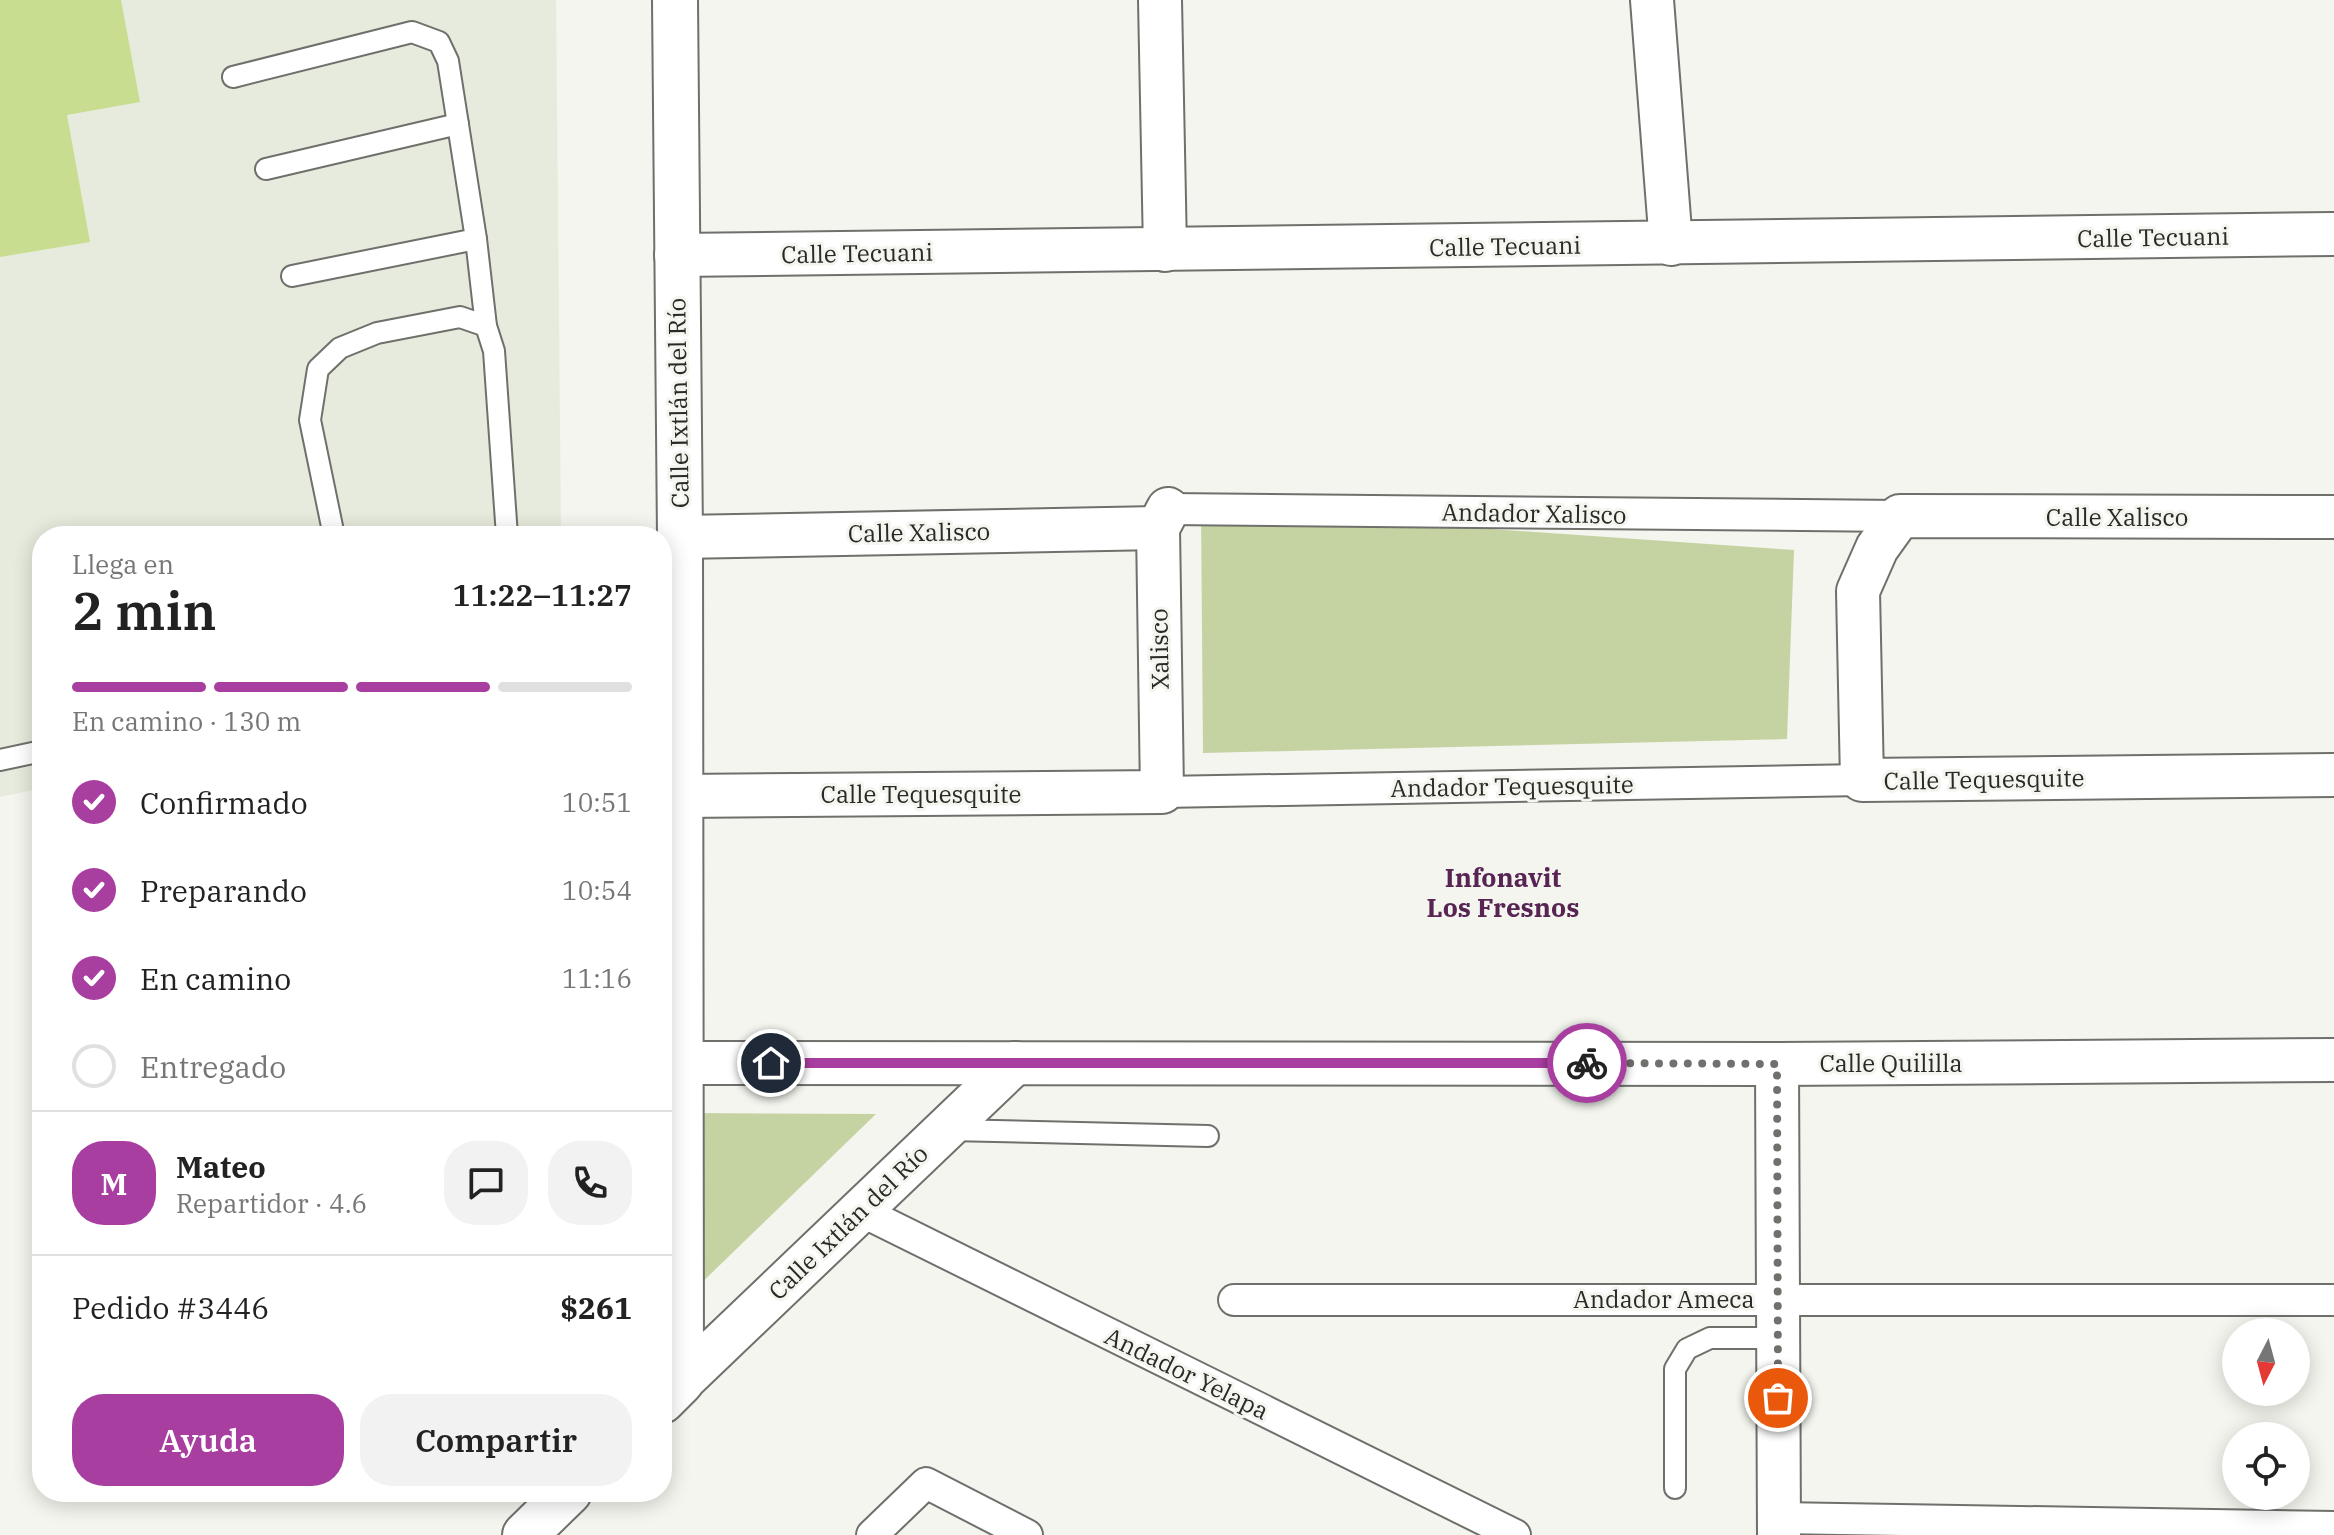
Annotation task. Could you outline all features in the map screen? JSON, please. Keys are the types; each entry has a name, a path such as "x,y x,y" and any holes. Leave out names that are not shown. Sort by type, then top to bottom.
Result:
{"street":[{"name":"Calle Ixtlán del Río","path":"672,1391 681,796 675,0"},
{"path":"1160,0 1165,250"},
{"path":"1652,0 1671,244"},
{"name":"Calle Tecuani","path":"676,255 2334,234"},
{"name":"Calle Xalisco","path":"1900,516 2334,517"},
{"name":"Andador Xalisco","path":"1163,518 1900,516"},
{"name":"Calle Tequesquite","path":"1900,516 1877,548 1858,591 1862,780 2334,775"},
{"name":"Calle Xalisco","path":"680,537 1163,518"},
{"name":"Xalisco","path":"1162,792 1163,518"},
{"name":"Andador Tequesquite","path":"1162,792 1862,780"},
{"name":"Calle Tequesquite","path":"681,796 1162,792"},
{"name":"Calle Quililla","path":"679,1063 1777,1064 2334,1060"},
{"name":"Calle Ixtlán del Río","path":"672,1391 1015,1063"},
{"path":"1777,1064 1779,1527 2248,1531 2334,1527"},
{"name":"Andador Yelapa","path":"859,1210 1515,1535"},
{"name":"Andador Ameca","path":"1234,1300 1778,1318 2334,1300"},
{"path":"872,1535 926,1483 1027,1535"},
{"path":"525,1535 559,1502"}],"lane":[{"path":"233,77 412,32 439,42 448,61 476,239 486,326 494,351 506,526"},
{"path":"266,169 458,124"},
{"path":"292,276 476,239"},
{"path":"332,526 310,420 318,369 340,348 377,333 460,317 486,326"},
{"path":"0,760 32,753"},
{"path":"945,1130 1208,1136"},
{"path":"1675,1488 1675,1369 1687,1349 1710,1338 1778,1318"}],"shaded area":[{"path":"0,0 556,0 561,526 32,526 32,790 0,797"}],"green space":[{"path":"1201,509 1794,550 1787,739 1203,753"},
{"path":"693,1113 876,1114 693,1291"}],"building":[{"path":"0,0 121,0 140,102 67,115 90,242 0,257"}],"way so far":[{"path":"1587,1063 1777,1064 1778,1398"}],"district":[{"name":"Infonavit Los Fresnos","path":"1503,892"}],"route":[{"path":"771,1063 1587,1063"}]}
